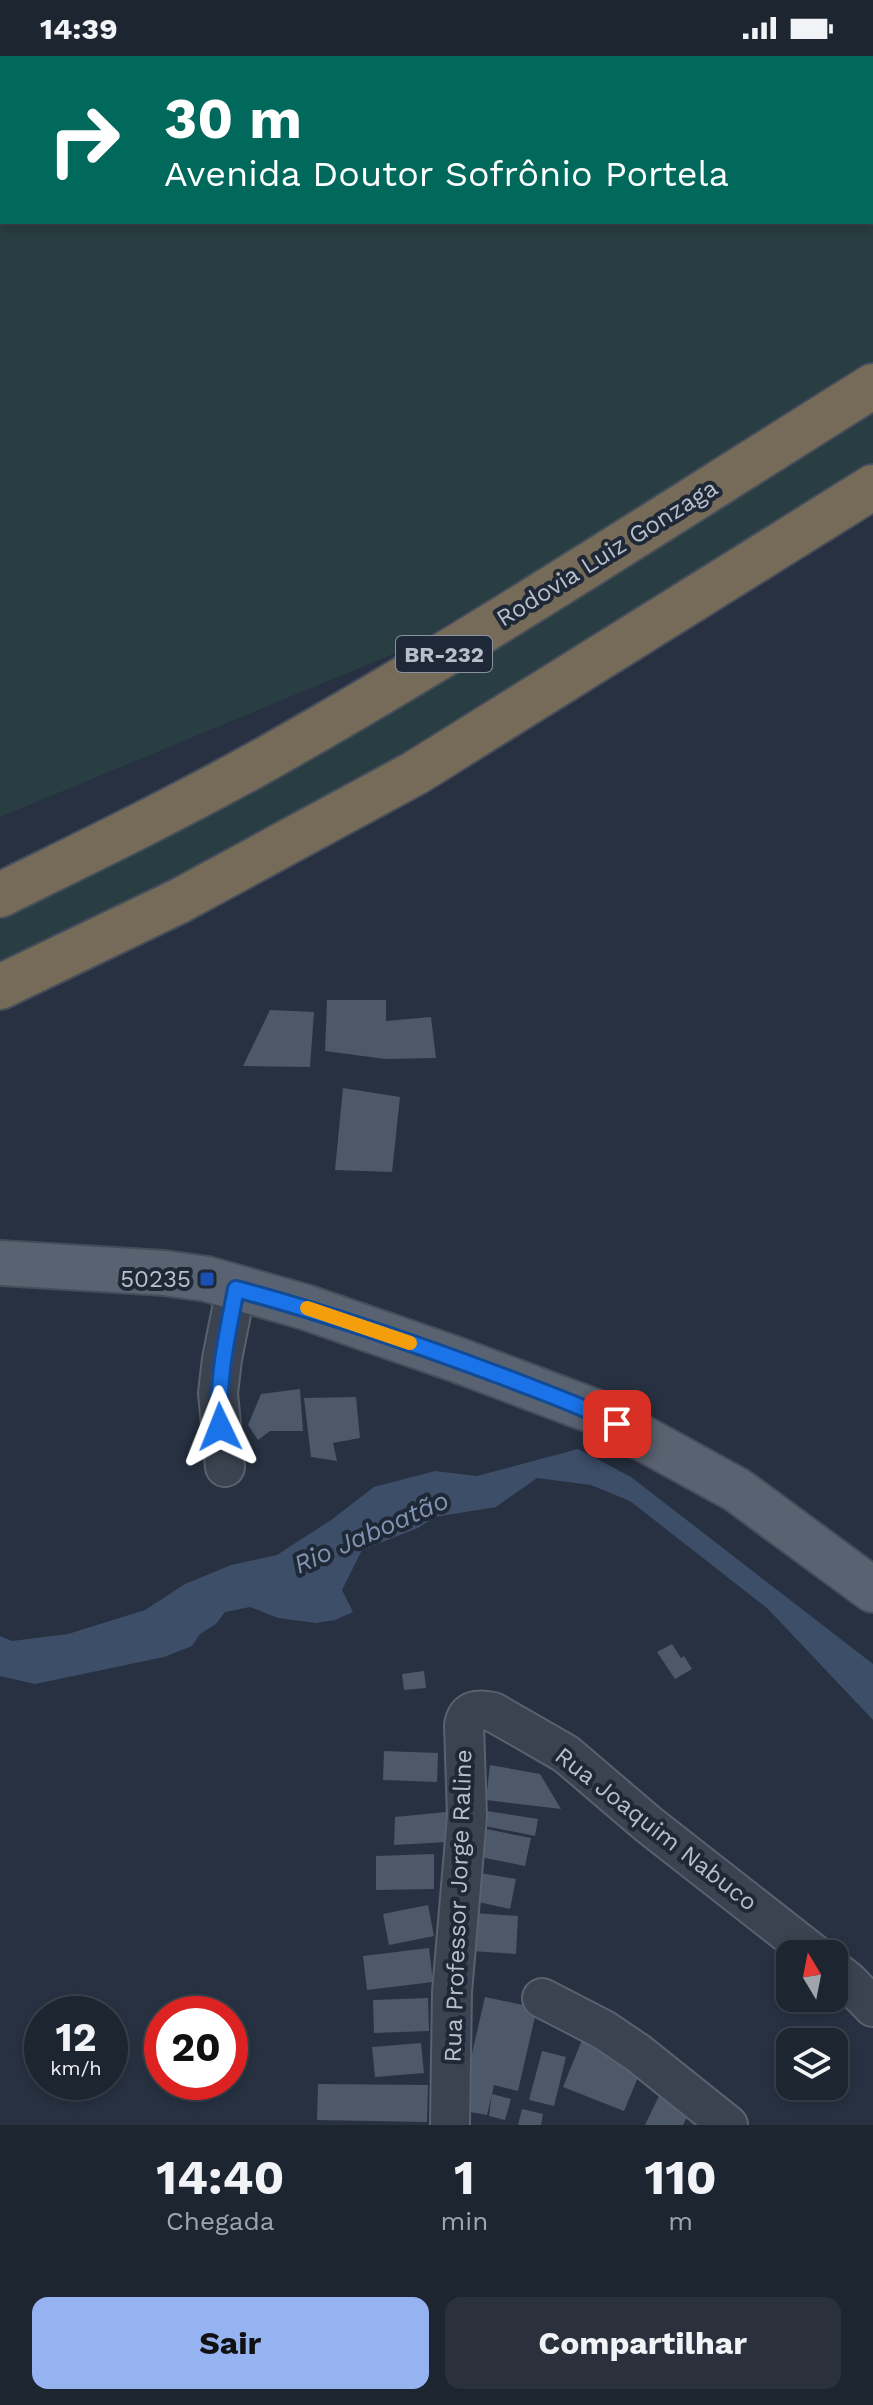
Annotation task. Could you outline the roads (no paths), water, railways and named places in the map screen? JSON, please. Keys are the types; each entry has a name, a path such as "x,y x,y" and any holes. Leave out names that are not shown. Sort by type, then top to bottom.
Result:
{"highway":[{"name":"Rodovia Luiz Gonzaga","path":"0,895 129,831 343,714 490,626 873,386"},
{"path":"0,987 179,901 415,773 873,487"}],"main road":[{"path":"0,1263 164,1273 207,1279 305,1307 455,1359 593,1411 737,1490 873,1590"}],"street":[{"path":"225,1467 218,1393 236,1289"},
{"name":"Rua Professor Jorge Raline","path":"450,2125 452,1992 467,1816 464,1725 470,1712 493,1712"},
{"name":"Rua Joaquim Nabuco","path":"493,1712 566,1754 648,1824 796,1940"},
{"path":"848,1983 873,2007"},
{"path":"542,1998 604,2030 638,2053 728,2125"}],"water":[{"name":"Rio Jaboatão","path":"578,1449 631,1477 873,1664 873,1720 768,1609 630,1501 591,1485 537,1478 496,1507 435,1517 418,1528 362,1550 342,1590 353,1612 335,1620 316,1623 278,1618 250,1607 225,1612 216,1624 200,1634 192,1646 164,1657 35,1684 0,1676 0,1636 12,1641 68,1634 145,1610 185,1584 231,1565 277,1555 374,1487 435,1471 477,1476"}],"place":[{"name":"50235","path":"207,1279"}]}
